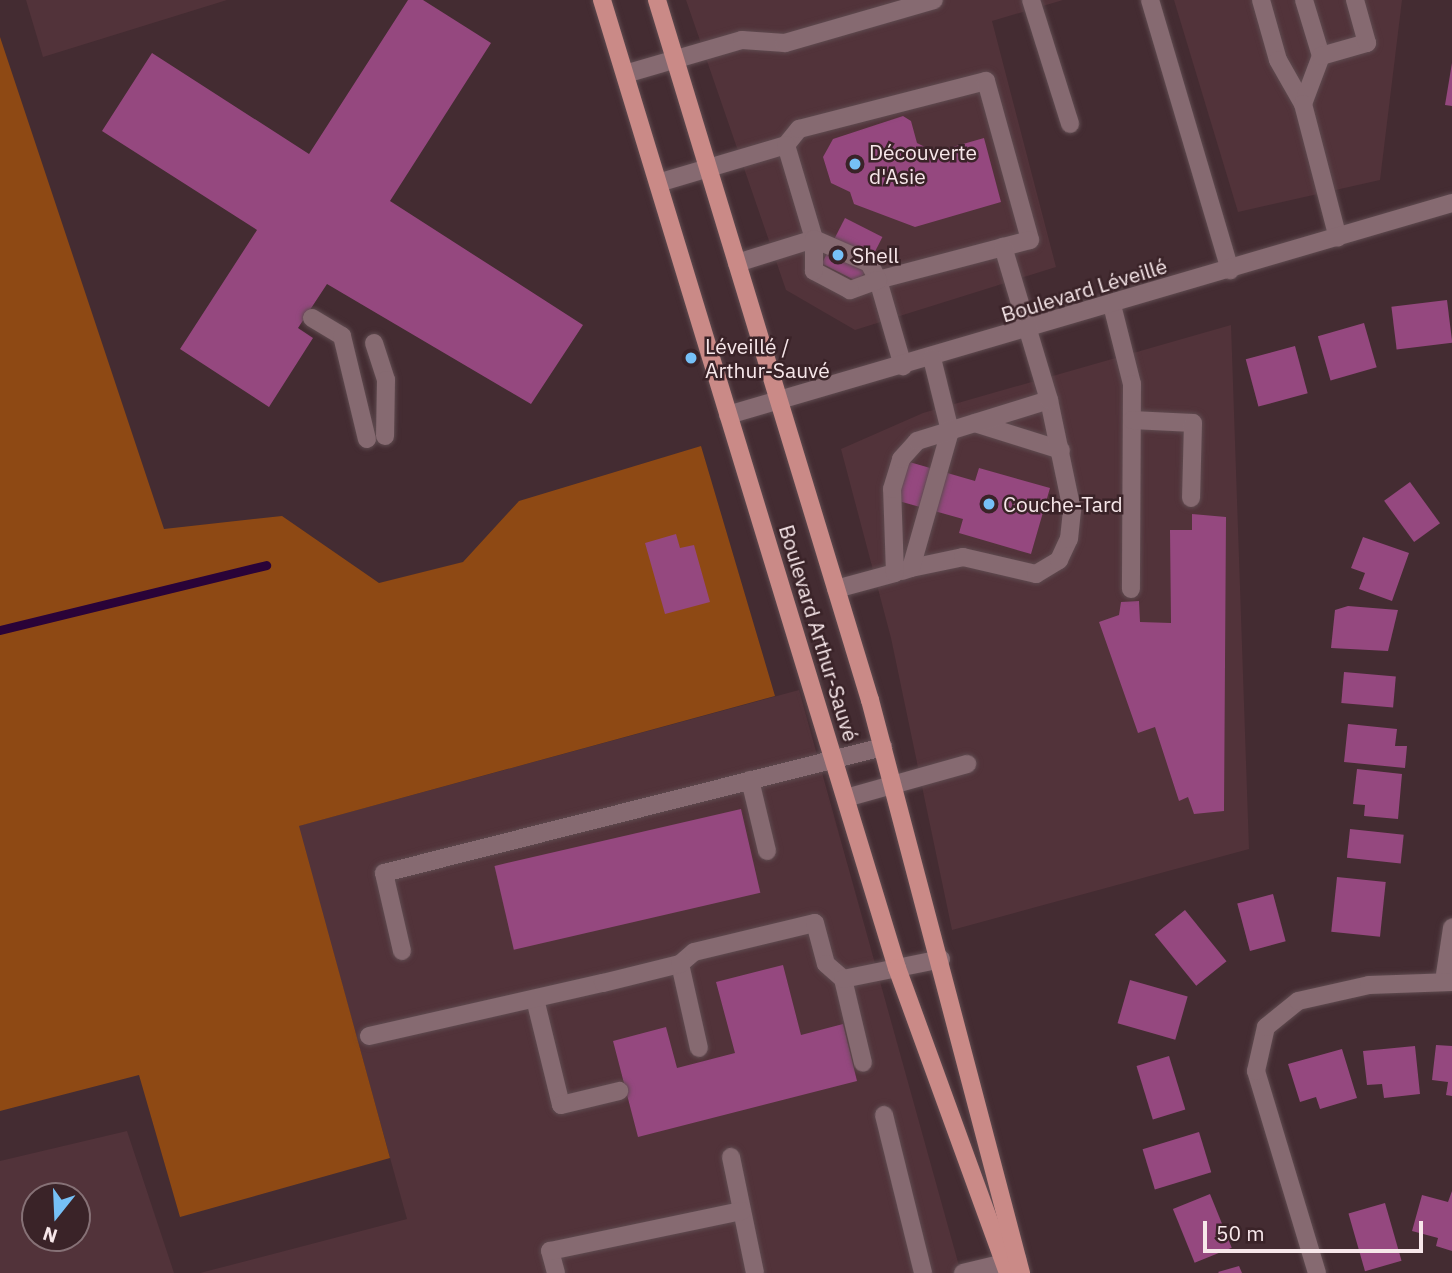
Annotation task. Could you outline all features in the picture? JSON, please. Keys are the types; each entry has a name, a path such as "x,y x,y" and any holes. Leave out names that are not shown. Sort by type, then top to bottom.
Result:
{"main road":[{"name":"Boulevard Arthur-Sauvé","path":"603,0 897,968 1013,1267"},
{"name":"Boulevard Arthur-Sauvé","path":"657,0 883,747 941,959 1013,1267"}],"street":[{"path":"625,74 742,40 785,43 934,0"},
{"path":"1031,0 1070,124"},
{"path":"1150,0 1230,270"},
{"path":"1261,0 1278,60 1303,104 1338,238"},
{"path":"1303,104 1321,56 1304,0"},
{"path":"1321,56 1367,43 1355,0"},
{"path":"658,183 786,145 799,129 986,81 1030,240 878,280 850,290 814,271 814,239 786,145"},
{"name":"Boulevard Léveillé","path":"728,415 1028,330 1452,203"},
{"path":"737,263 814,239 869,263 878,280 903,366"},
{"path":"836,589 963,557 1028,574 1052,567 1071,525 1061,450 1049,400 1003,247"},
{"path":"1112,305 1130,366 1131,589"},
{"path":"312,318 342,336 376,437 386,380 374,343"},
{"path":"903,571 950,431 932,358"},
{"path":"903,571 889,507 901,459 917,441 1049,400"},
{"path":"1132,420 1193,423 1191,498"},
{"path":"975,423 1061,450"},
{"path":"402,951 384,873 883,747"},
{"path":"846,799 967,764"},
{"path":"750,780 767,851"},
{"path":"369,1036 680,964 694,952 815,923 826,964 844,979 863,1063"},
{"path":"1317,1273 1256,1072 1266,1027 1298,1001 1369,985 1448,981 1452,928"},
{"path":"844,979 941,959"},
{"path":"680,964 699,1048"},
{"path":"535,999 561,1105 619,1091"},
{"path":"884,1115 923,1273"},
{"path":"731,1157 755,1273"},
{"path":"556,1273 550,1251 742,1210"},
{"path":"963,1273 1013,1267"}],"shaded area":[{"path":"26,0 227,0 43,57"},
{"path":"686,0 1063,0 992,21 1056,267 855,330 786,290"},
{"path":"1174,0 1402,0 1380,180 1238,212"},
{"path":"0,37 164,529 282,516 379,583 463,562 519,501 701,446 775,696 299,826 390,1158 180,1217 139,1075 0,1111"},
{"path":"1231,325 1249,849 952,930 891,638 841,449 923,413"},
{"path":"799,690 961,1273 200,1273 407,1219 298,826"},
{"path":"127,1131 174,1273 0,1273 0,1161"}],"building":[{"path":"408,0 423,0 491,43 390,201 583,325 531,404 327,284 298,328 313,338 269,407 180,349 257,230 102,131 152,53 309,154"},
{"path":"1452,63 1452,106 1445,105"},
{"path":"903,116 911,121 917,143 935,152 984,138 1001,202 915,227 854,204 850,192 831,183 823,157 833,139"},
{"path":"845,218 882,237 859,283 822,263"},
{"path":"1447,300 1452,343 1397,350 1391,307"},
{"path":"1364,323 1377,367 1331,380 1318,336"},
{"path":"1295,346 1308,393 1258,407 1246,359"},
{"path":"906,461 975,481 979,468 1050,488 1031,554 959,533 963,519 895,500"},
{"path":"1410,482 1440,523 1414,542 1384,501"},
{"path":"1192,514 1226,517 1224,811 1194,814 1188,797 1179,801 1155,727 1138,733 1099,622 1119,615 1121,602 1139,601 1140,622 1171,623 1170,530 1192,530"},
{"path":"676,534 680,548 694,545 710,602 665,614 645,543"},
{"path":"1363,537 1409,553 1392,601 1359,589 1365,573 1351,568"},
{"path":"1348,606 1398,610 1388,651 1331,648 1335,610"},
{"path":"1344,672 1396,677 1393,707 1341,703"},
{"path":"1348,724 1397,729 1395,746 1407,746 1405,768 1344,762"},
{"path":"1357,769 1402,774 1398,819 1364,816 1365,805 1353,804"},
{"path":"741,809 760,893 514,950 494,866"},
{"path":"1350,829 1404,835 1401,863 1347,858"},
{"path":"1337,877 1386,882 1380,937 1331,932"},
{"path":"1273,894 1286,941 1250,951 1237,904"},
{"path":"1185,910 1227,961 1196,986 1155,935"},
{"path":"783,965 801,1035 843,1024 857,1081 638,1137 613,1041 666,1027 677,1068 735,1053 716,982"},
{"path":"1130,980 1188,997 1175,1040 1118,1023"},
{"path":"1436,1045 1452,1046 1452,1096 1446,1095 1448,1082 1432,1080"},
{"path":"1415,1046 1420,1094 1384,1098 1382,1084 1367,1085 1363,1051"},
{"path":"1342,1049 1357,1098 1320,1109 1316,1097 1300,1102 1288,1064"},
{"path":"1169,1056 1185,1110 1153,1119 1136,1066"},
{"path":"1199,1132 1211,1172 1155,1189 1143,1149"},
{"path":"1452,1191 1452,1251 1436,1246 1438,1238 1412,1231 1422,1195 1448,1202"},
{"path":"1210,1194 1232,1248 1195,1263 1173,1209"},
{"path":"1385,1203 1402,1261 1365,1271 1348,1213"},
{"path":"1239,1266 1242,1273 1218,1272"}],"waterway":[{"path":"0,630 266,565"}],"place":[{"name":"Découverte d'Asie","path":"855,164"},
{"name":"Shell","path":"838,255"},
{"name":"Léveillé / Arthur-Sauvé","path":"691,358"},
{"name":"Couche-Tard","path":"989,504"}]}
